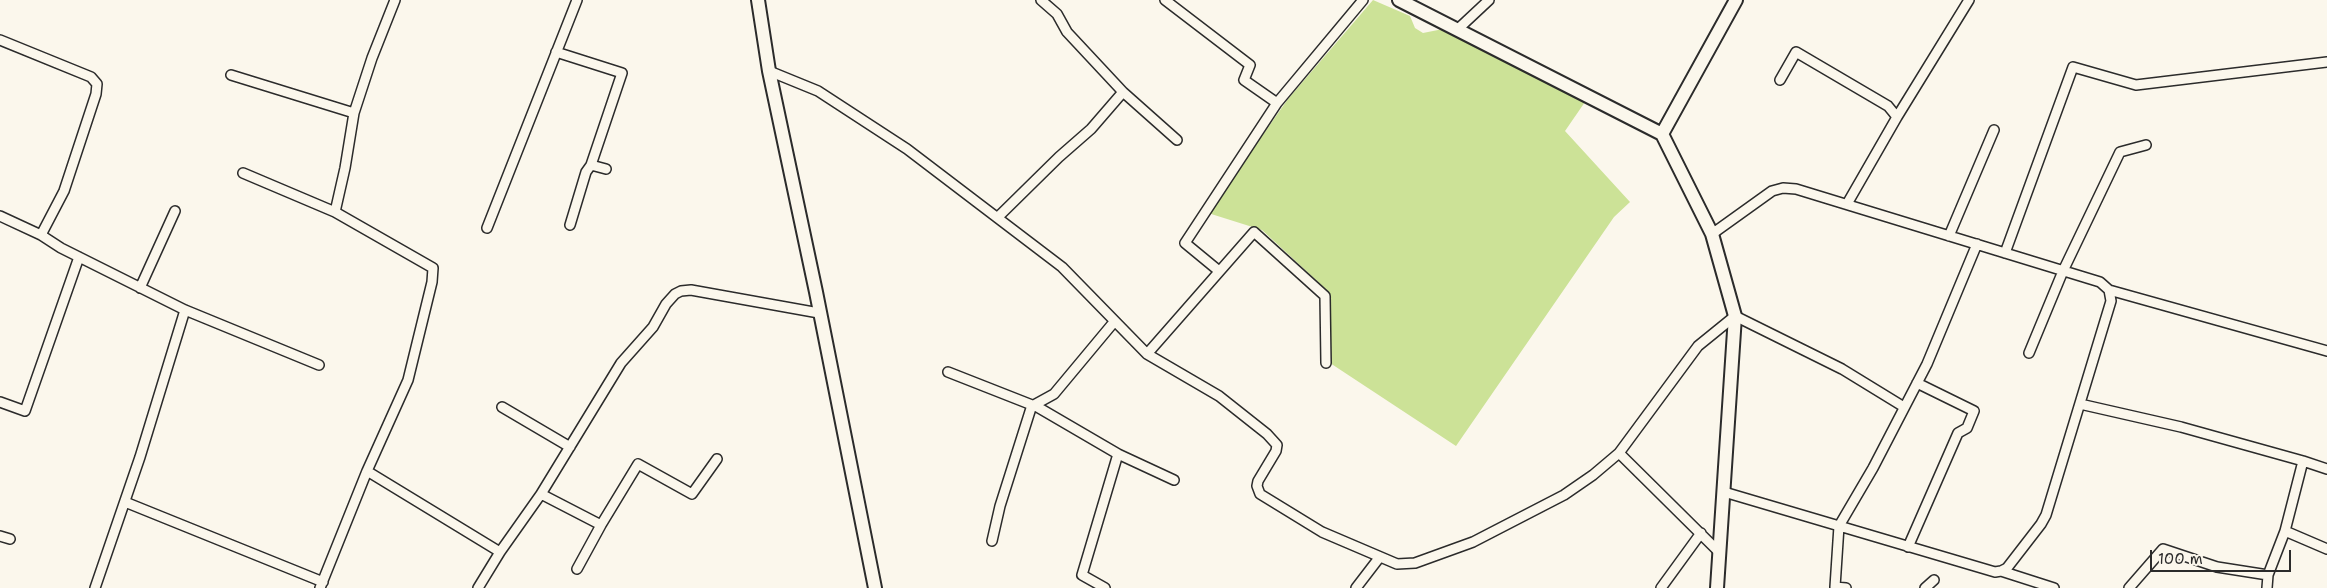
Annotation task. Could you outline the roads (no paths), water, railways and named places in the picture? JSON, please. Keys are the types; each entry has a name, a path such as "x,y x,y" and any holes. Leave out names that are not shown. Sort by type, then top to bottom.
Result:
{"street":[{"path":"335,212 345,168 354,113 372,58 395,0"},
{"path":"488,228 578,0"},
{"path":"758,0 769,71 875,588"},
{"path":"1041,0 1056,14 1068,32 1123,92 1177,140"},
{"path":"1165,0 1250,66 1244,80 1277,103"},
{"path":"1219,271 1185,243 1277,103 1364,0"},
{"path":"1398,0 1662,134 1712,234 1735,316 1717,588"},
{"path":"1458,29 1489,0"},
{"path":"1662,134 1736,0"},
{"path":"1847,204 1897,117 1969,0"},
{"path":"0,40 91,77 97,84 96,94 64,191 42,235"},
{"path":"556,52 622,73 591,165 586,172 570,225"},
{"path":"1780,80 1796,52 1888,106 1897,117"},
{"path":"2005,253 2073,66 2136,85 2327,62"},
{"path":"769,71 818,91 907,149 1062,267 1147,354 1219,396 1274,441 1277,446 1276,450 1258,481 1257,486 1260,494 1305,523 1379,558 1397,564 1415,563 1473,542 1564,495 1593,475 1619,453 1698,346 1735,316"},
{"path":"231,75 354,113"},
{"path":"998,217 1059,157 1091,129 1123,92"},
{"path":"1949,236 1994,130"},
{"path":"2029,353 2063,271 2120,152 2146,145"},
{"path":"591,165 606,169"},
{"path":"125,502 321,585 367,471 408,380 432,282 433,268 335,212 243,173"},
{"path":"1712,234 1772,191 1783,188 1796,189 2100,282 2109,290 2327,351"},
{"path":"140,288 175,211"},
{"path":"0,216 42,235 79,257 186,310 319,365"},
{"path":"1147,354 1254,232 1326,296 1326,363"},
{"path":"1846,588 1835,587 1840,526 1873,468 1917,383 1977,244"},
{"path":"0,402 25,411 79,257"},
{"path":"1724,492 1995,572 2007,568 2041,524 2111,301 2109,290"},
{"path":"478,588 500,552 541,494 621,363 653,327 666,304 675,294 681,291 698,291 819,313"},
{"path":"95,588 100,569 125,502 186,310"},
{"path":"1735,316 1842,369 1904,407"},
{"path":"992,541 1000,506 1033,405 1054,394 1114,322"},
{"path":"948,372 1033,405 1118,454 1174,480"},
{"path":"1908,547 1958,433 1967,428 1974,411 1917,383"},
{"path":"2080,404 2181,427 2327,469"},
{"path":"502,407 570,447"},
{"path":"1619,453 1719,552"},
{"path":"1105,588 1082,576 1118,454"},
{"path":"577,568 638,464 692,494 717,459"},
{"path":"2267,588 2268,575 2284,531 2303,461"},
{"path":"367,471 500,552"},
{"path":"541,494 601,525"},
{"path":"2284,531 2327,549"},
{"path":"1660,588 1701,533"},
{"path":"0,536 10,539"},
{"path":"2129,588 2163,549 2217,567 2268,575"},
{"path":"1356,588 1379,558"},
{"path":"2001,571 2054,588"},
{"path":"1925,588 1934,580"}]}
